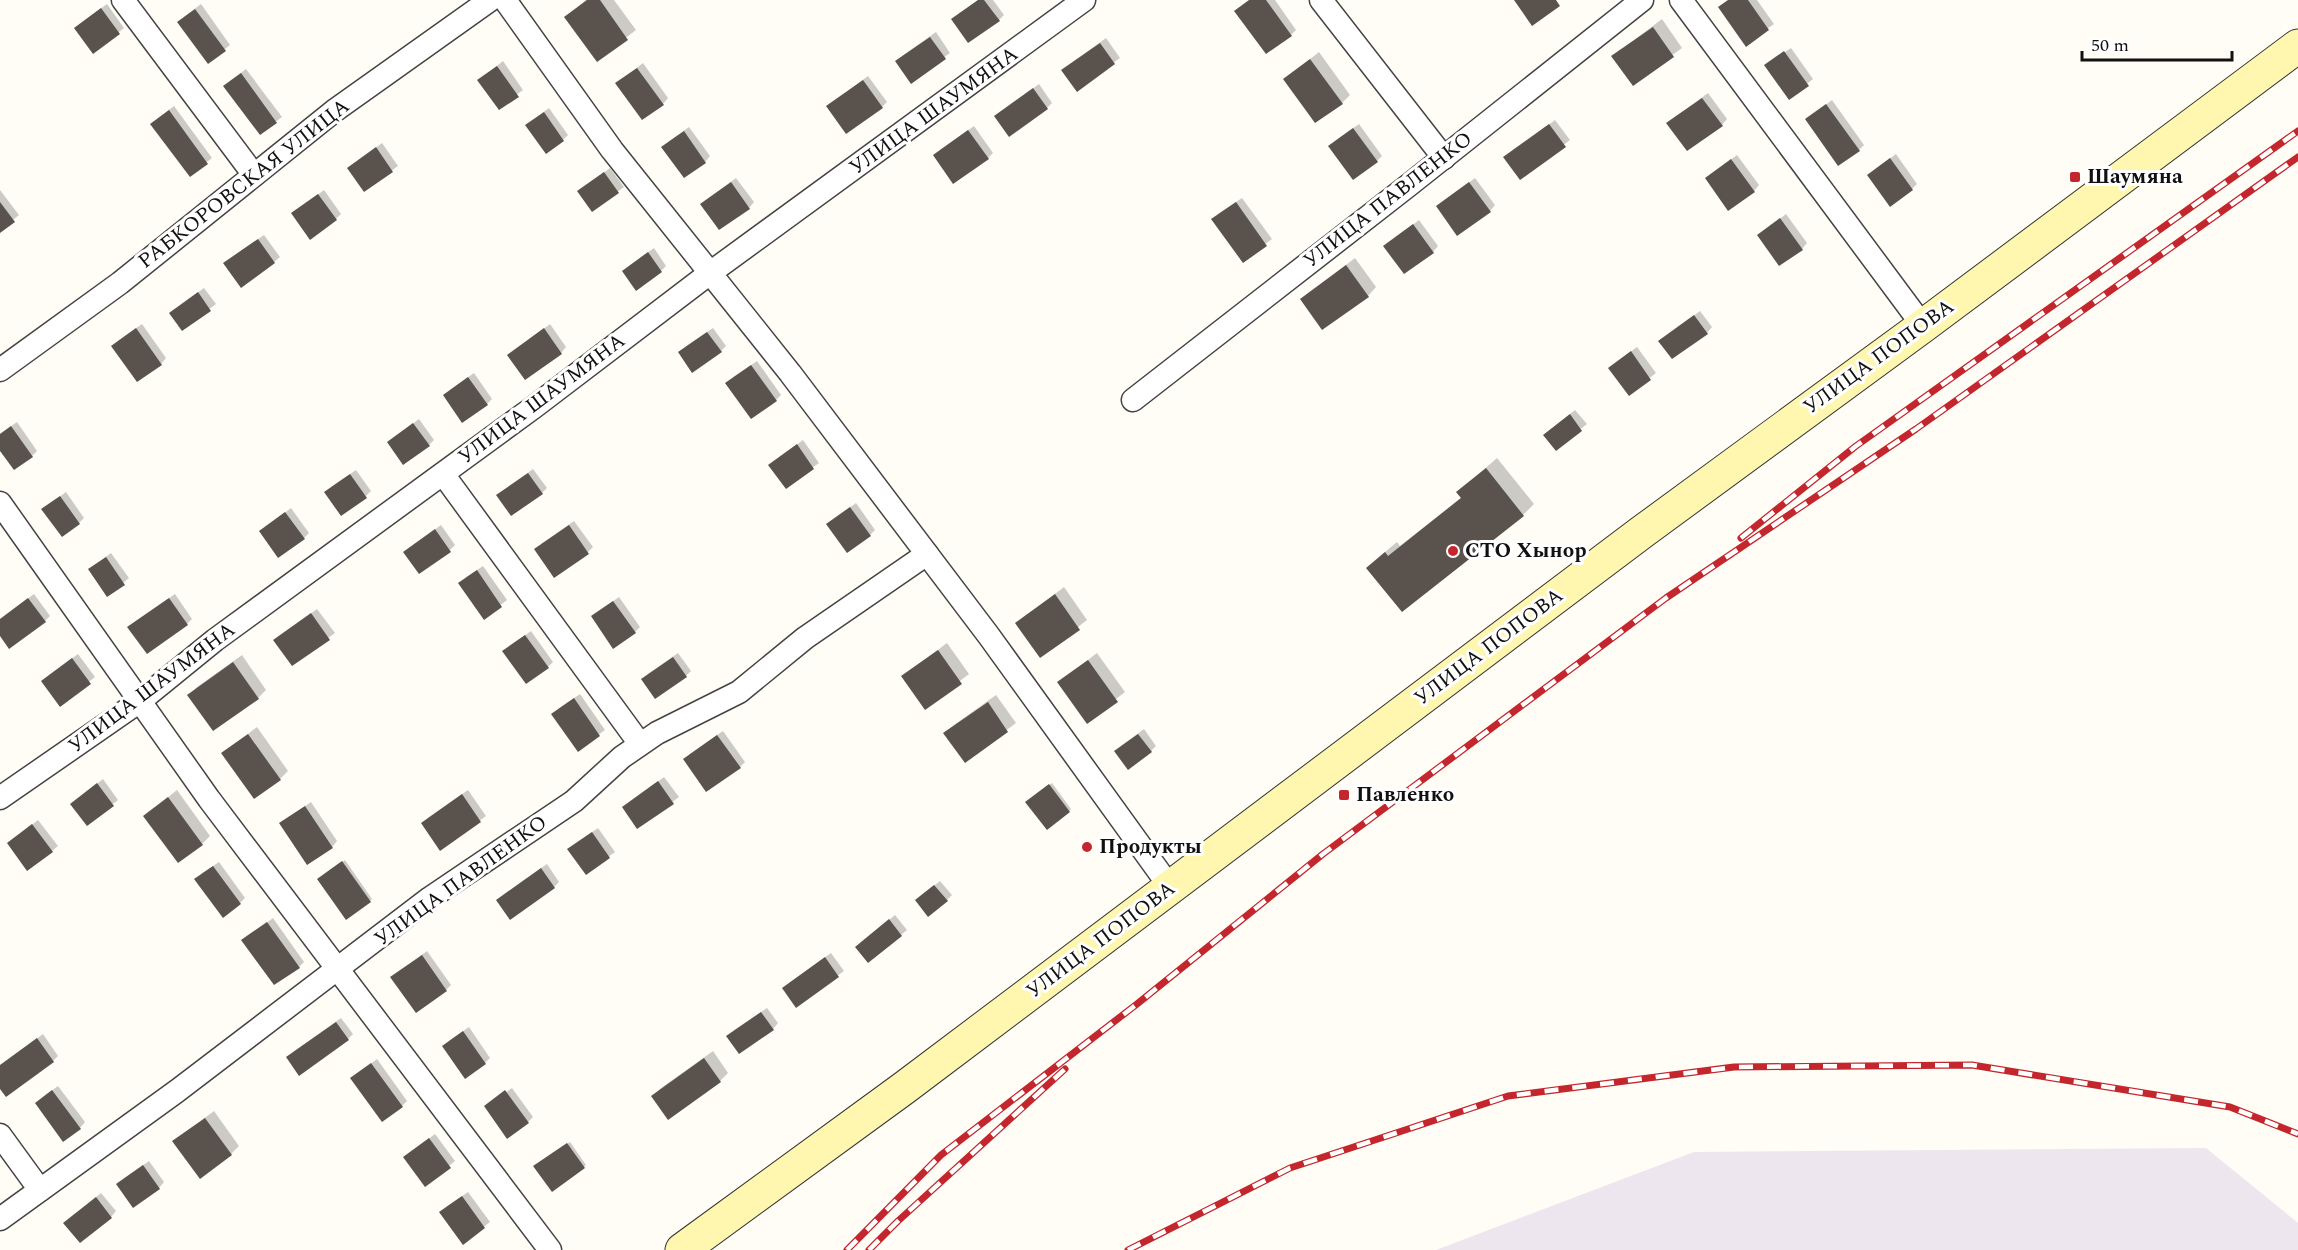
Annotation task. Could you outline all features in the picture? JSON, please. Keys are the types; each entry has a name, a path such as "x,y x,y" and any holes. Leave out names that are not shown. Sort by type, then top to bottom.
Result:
{"main road":[{"name":"УЛИЦА ПОПОВА","path":"682,1250 904,1088 1642,532 2298,46"}],"street":[{"path":"123,0 254,176"},
{"name":"РАБКОРОВСКАЯ УЛИЦА","path":"0,370 120,283 334,111 490,0"},
{"path":"505,0 612,150 790,373 989,636 1170,887"},
{"name":"УЛИЦА ШАУМЯНА","path":"0,798 140,701 215,640 443,474 710,273 1084,0"},
{"path":"1322,0 1444,158"},
{"name":"УЛИЦА ПАВЛЕНКО","path":"1133,400 1444,158 1642,0"},
{"path":"1681,0 1923,326"},
{"path":"443,474 640,744"},
{"path":"0,503 208,798 550,1250"},
{"name":"УЛИЦА ПАВЛЕНКО","path":"0,1219 338,970 430,898 573,801 640,744 657,733 739,692 805,638 927,554"},
{"path":"0,1135 40,1190"}],"shaded area":[{"path":"2206,1148 2298,1223 2298,1250 1436,1250 1694,1152"}],"building":[{"path":"587,0 600,0 628,40 597,62 564,17"},
{"path":"978,0 984,0 1000,21 968,43 951,19"},
{"path":"1249,0 1266,0 1292,36 1266,54 1234,11"},
{"path":"1514,0 1556,0 1560,6 1532,26"},
{"path":"1728,0 1748,0 1769,30 1746,47 1718,7"},
{"path":"101,8 120,34 93,54 74,28"},
{"path":"195,9 226,51 208,64 177,22"},
{"path":"1653,27 1674,57 1633,86 1611,56"},
{"path":"930,37 946,59 911,84 895,61"},
{"path":"1100,43 1115,64 1077,92 1061,70"},
{"path":"1784,51 1809,86 1789,100 1764,65"},
{"path":"1310,59 1343,104 1315,123 1283,79"},
{"path":"497,66 519,97 499,110 477,80"},
{"path":"637,68 664,105 642,120 615,83"},
{"path":"241,73 277,123 260,135 223,86"},
{"path":"863,80 883,108 846,134 826,106"},
{"path":"1033,88 1048,109 1009,137 994,116"},
{"path":"1702,98 1723,126 1687,151 1666,123"},
{"path":"1826,104 1860,151 1838,166 1805,119"},
{"path":"169,110 208,164 190,177 150,124"},
{"path":"544,112 564,141 546,154 525,125"},
{"path":"1549,124 1566,147 1520,180 1503,157"},
{"path":"1353,128 1378,162 1353,180 1328,146"},
{"path":"968,130 989,159 953,184 933,155"},
{"path":"684,131 706,163 684,178 661,147"},
{"path":"376,147 393,172 364,192 347,168"},
{"path":"1890,158 1913,190 1890,207 1867,175"},
{"path":"1731,159 1755,192 1728,211 1705,178"},
{"path":"604,172 619,193 592,212 577,191"},
{"path":"731,182 750,209 719,230 700,204"},
{"path":"1469,182 1491,212 1457,236 1436,206"},
{"path":"318,194 337,220 310,240 291,213"},
{"path":"0,202 15,222 0,233"},
{"path":"1236,202 1267,246 1243,263 1211,219"},
{"path":"1780,218 1803,250 1779,266 1757,235"},
{"path":"1413,224 1434,253 1404,274 1383,246"},
{"path":"258,239 275,263 241,288 223,263"},
{"path":"648,252 662,272 636,291 622,271"},
{"path":"1346,265 1369,297 1322,330 1300,299"},
{"path":"198,292 211,311 182,331 169,313"},
{"path":"1694,315 1708,334 1672,359 1658,341"},
{"path":"136,328 162,365 137,382 111,346"},
{"path":"544,328 562,354 525,380 507,355"},
{"path":"707,332 722,352 692,373 678,352"},
{"path":"1631,351 1651,380 1629,396 1608,368"},
{"path":"751,365 777,401 751,419 725,383"},
{"path":"468,377 488,405 462,423 443,395"},
{"path":"1570,414 1582,431 1556,451 1543,435"},
{"path":"413,423 430,446 403,465 387,442"},
{"path":"11,426 33,457 14,470 0,451 0,434"},
{"path":"797,444 814,469 786,489 768,465"},
{"path":"1486,468 1524,516 1402,612 1366,568 1385,552 1388,556 1461,498 1456,492"},
{"path":"528,473 543,494 511,516 496,495"},
{"path":"350,474 367,498 341,516 324,492"},
{"path":"60,496 80,524 62,537 41,509"},
{"path":"850,507 871,536 847,553 826,524"},
{"path":"285,512 305,539 278,558 259,531"},
{"path":"569,525 589,554 554,578 534,549"},
{"path":"435,529 451,552 419,574 403,552"},
{"path":"106,557 125,585 107,597 88,569"},
{"path":"477,570 502,607 484,620 458,583"},
{"path":"1055,594 1080,630 1040,658 1015,623"},
{"path":"28,598 46,622 9,649 0,636 0,619"},
{"path":"169,598 188,625 147,654 127,627"},
{"path":"613,601 636,633 613,649 591,616"},
{"path":"311,613 330,640 292,666 273,640"},
{"path":"525,635 549,668 526,684 502,651"},
{"path":"938,650 962,684 925,710 901,676"},
{"path":"673,657 687,677 655,699 641,679"},
{"path":"72,658 91,684 60,707 41,681"},
{"path":"1088,660 1118,702 1087,724 1057,682"},
{"path":"233,662 259,699 213,731 187,695"},
{"path":"574,698 600,736 578,752 551,714"},
{"path":"988,702 1008,732 965,763 943,733"},
{"path":"248,734 281,780 254,799 221,753"},
{"path":"1138,734 1152,752 1128,770 1114,751"},
{"path":"717,735 741,768 706,792 683,759"},
{"path":"658,781 674,804 637,829 622,807"},
{"path":"97,783 114,806 87,826 70,804"},
{"path":"1049,784 1070,812 1047,830 1025,802"},
{"path":"462,794 481,822 440,851 421,823"},
{"path":"168,797 203,845 178,863 143,816"},
{"path":"305,806 333,848 307,865 279,823"},
{"path":"32,824 53,852 27,871 7,843"},
{"path":"592,832 610,858 586,875 567,849"},
{"path":"342,861 371,902 346,920 317,879"},
{"path":"213,866 241,904 223,918 194,879"},
{"path":"541,868 555,888 510,920 496,900"},
{"path":"934,885 948,901 928,917 915,900"},
{"path":"889,919 902,936 868,963 855,947"},
{"path":"267,922 300,968 274,985 241,940"},
{"path":"422,955 447,991 416,1013 390,977"},
{"path":"825,957 839,977 796,1008 782,988"},
{"path":"761,1012 774,1030 739,1054 726,1036"},
{"path":"336,1022 349,1040 299,1076 286,1057"},
{"path":"463,1031 486,1064 465,1079 442,1046"},
{"path":"37,1038 54,1062 6,1097 0,1089 0,1065"},
{"path":"704,1058 721,1082 668,1120 651,1096"},
{"path":"371,1063 403,1107 382,1122 350,1078"},
{"path":"52,1090 81,1129 63,1142 35,1103"},
{"path":"505,1090 529,1123 507,1139 484,1106"},
{"path":"205,1118 232,1155 200,1179 172,1141"},
{"path":"429,1138 451,1168 425,1187 403,1157"},
{"path":"567,1143 585,1168 552,1192 533,1166"},
{"path":"143,1165 160,1189 133,1208 116,1184"},
{"path":"462,1196 485,1228 463,1245 439,1212"},
{"path":"96,1197 112,1218 80,1243 63,1223"}],"railway":[{"path":"1741,538 1856,446 2298,131"},
{"path":"847,1250 941,1155 1137,1004 1323,854 1666,598 1916,429 2298,157"},
{"path":"1128,1250 1290,1168 1508,1096 1734,1067 1972,1065 2230,1107 2298,1134"},
{"path":"869,1250 1065,1069"}],"place":[{"name":"Шаумяна","path":"2075,177"},
{"name":"СТО Хынор","path":"1453,551"},
{"name":"Павленко","path":"1344,795"},
{"name":"Продукты","path":"1087,847"}]}
